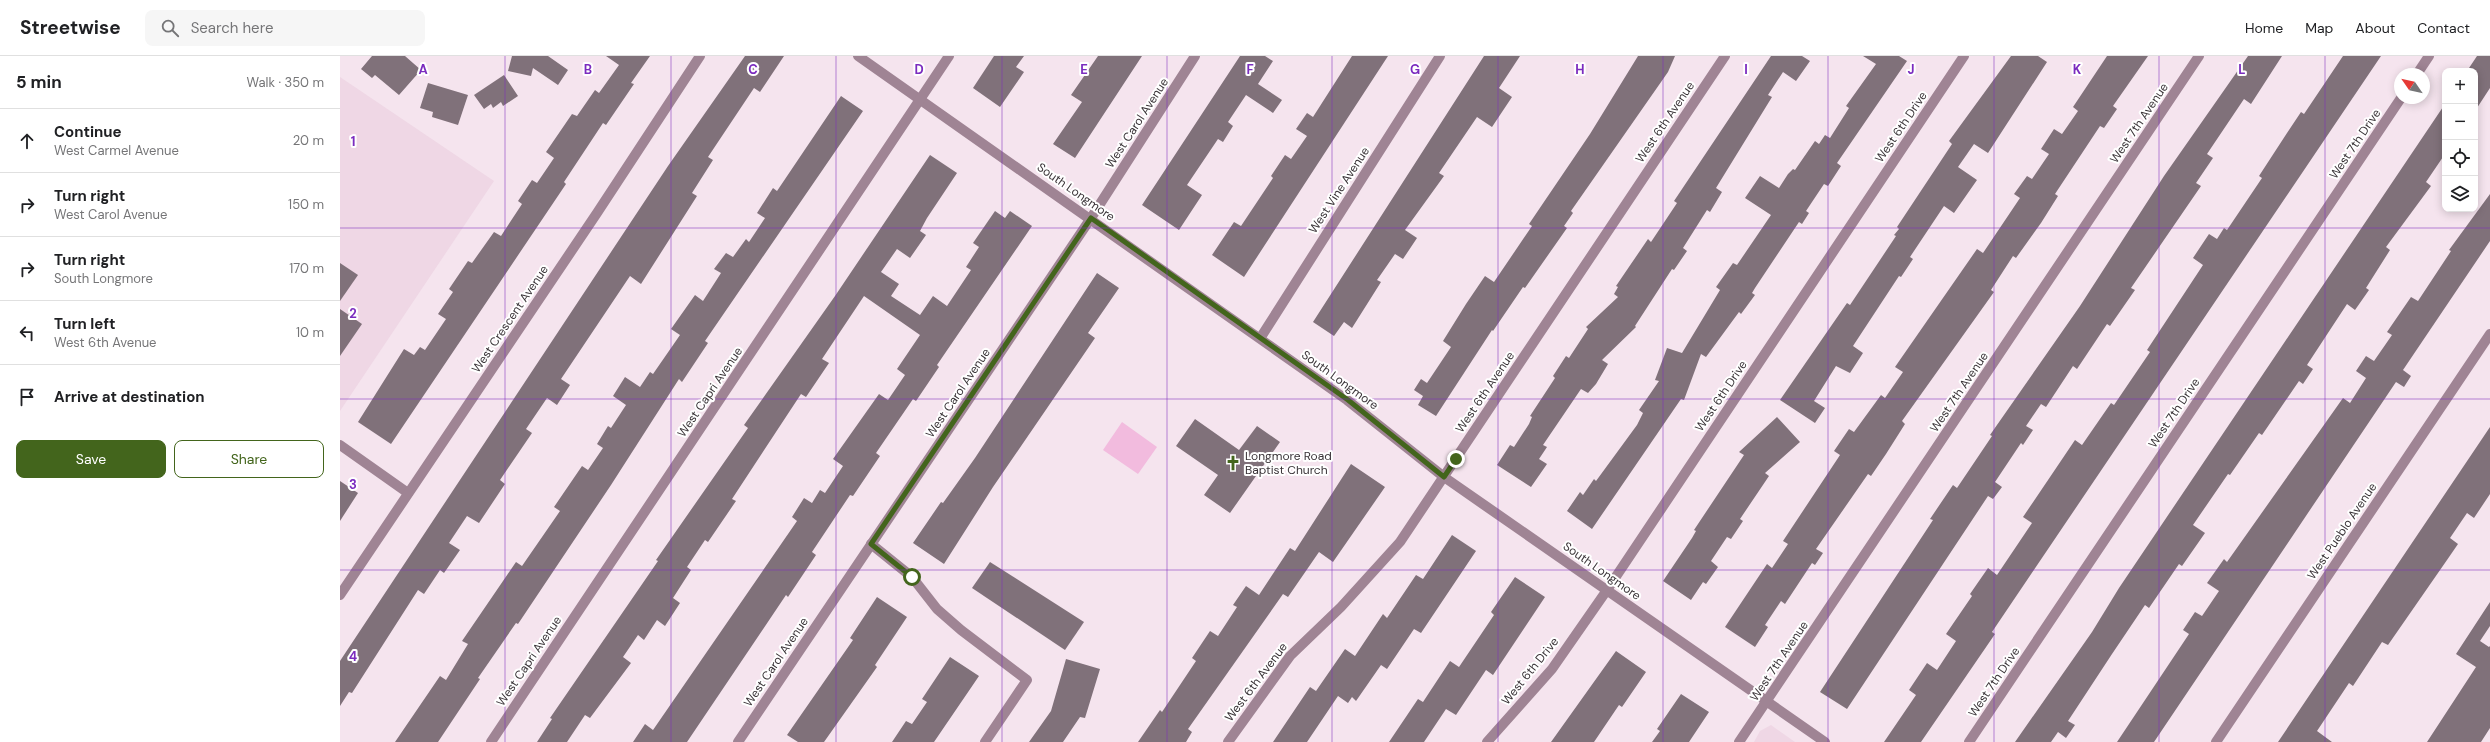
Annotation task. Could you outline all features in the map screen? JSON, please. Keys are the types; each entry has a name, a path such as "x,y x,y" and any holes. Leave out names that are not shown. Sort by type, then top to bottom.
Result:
{"street":[{"name":"West Crescent Avenue","path":"340,594 597,213 700,56"},
{"name":"South Longmore","path":"858,56 1091,218 1348,400 1444,477 1825,742"},
{"name":"West Capri Avenue","path":"491,742 921,101 949,56"},
{"name":"West Carol Avenue","path":"738,742 1091,218 1195,56"},
{"name":"West Vine Avenue","path":"1261,338 1440,56"},
{"name":"West 6th Avenue","path":"1228,742 1290,656 1341,607 1400,542 1726,56"},
{"name":"West 6th Drive","path":"1487,742 1552,669 1607,590 1964,56"},
{"name":"West 7th Avenue","path":"1739,742 1768,702 2199,56"},
{"path":"2421,68 2429,56"},
{"name":"West 7th Drive","path":"1969,742 2397,104"},
{"name":"West Pueblo Avenue","path":"2216,742 2490,334"},
{"path":"340,445 408,493"},
{"path":"871,544 912,577 937,609 961,630 1028,680 986,742"}],"shaded area":[{"path":"340,77 494,181 340,411"},
{"path":"1122,422 1157,447 1138,474 1103,450"},
{"path":"1771,725 1795,742 1754,742 1760,731"}],"building":[{"path":"372,56 405,56 421,70 399,95 375,75 372,78 361,69"},
{"path":"512,56 548,56 568,70 558,85 533,68 531,76 508,71"},
{"path":"606,56 650,56 631,83 634,84 606,125 603,123 564,182 566,184 391,444 358,422 404,349 414,355 420,347 425,350 446,319 438,314 453,292 449,289 468,261 472,263 494,232 501,236 522,204 518,201 532,180 537,183 554,158 546,152 572,114 577,116 595,90 599,93 619,65"},
{"path":"745,56 784,56 760,92 754,88 708,157 713,160 692,193 697,196 641,284 630,276 561,379 570,385 557,405 547,398 526,429 532,433 500,480 505,484 479,523 467,516 449,543 460,550 444,573 440,570 424,594 418,590 352,693 349,692 340,706 340,661 668,166"},
{"path":"994,56 1024,56 1016,67 1024,72 1000,107 973,88"},
{"path":"1098,56 1142,56 1075,158 1053,144 1082,102 1071,95"},
{"path":"1240,56 1265,56 1273,61 1258,84 1282,100 1273,113 1246,95 1228,122 1233,126 1223,142 1218,139 1187,185 1202,195 1179,230 1142,205"},
{"path":"1352,56 1388,56 1244,277 1212,255 1234,222 1241,226 1273,178 1271,176 1285,155 1291,159 1307,136 1296,129 1307,113 1313,117"},
{"path":"1484,56 1520,56 1499,88 1512,97 1492,127 1477,117 1439,173 1444,176 1405,230 1417,238 1403,259 1395,254 1377,280 1381,282 1352,328 1344,322 1334,336 1313,322"},
{"path":"1638,56 1675,56 1668,72 1571,211 1573,213 1564,226 1567,228 1525,288 1523,287 1493,331 1492,330 1436,416 1418,405 1423,396 1414,390 1421,379 1427,383 1451,347 1443,341 1466,304 1485,276 1494,282 1532,226 1529,224 1590,134"},
{"path":"1771,56 1802,56 1810,61 1796,81 1783,72 1768,95 1772,97 1716,188 1722,192 1710,212 1707,210 1683,248 1687,251 1674,270 1672,269 1635,326 1636,327 1602,360 1608,364 1596,384 1588,393 1581,389 1543,445 1547,447 1539,459 1547,464 1531,487 1497,465 1510,445 1514,447 1529,424 1532,417 1530,416 1555,378 1553,376 1566,356 1569,358 1588,329 1586,327 1618,297 1614,294 1618,287 1616,286 1648,239 1651,242 1677,203 1674,201"},
{"path":"1863,56 1899,56 1907,61 1837,163 1841,166 1828,186 1824,184 1806,211 1809,213 1802,224 1799,222 1755,288 1752,293 1755,295 1741,314 1739,312 1706,357 1701,354 1684,400 1681,399 1592,529 1567,511 1580,492 1583,495 1594,479 1596,481 1637,425 1643,413 1639,410 1659,381 1655,380 1667,348 1682,353 1720,290 1716,287 1733,263 1737,265 1771,215 1745,198 1760,176 1779,188 1788,174 1793,169 1795,170 1815,141 1819,144 1825,135 1830,138 1849,108 1846,106 1876,64"},
{"path":"2011,56 2038,56 2047,62 1988,153 1974,144 1958,167 1977,180 1954,213 1944,206 1910,257 1913,259 1901,277 1899,276 1853,346 1863,353 1850,373 1836,366 1814,401 1825,408 1815,423 1780,400 1847,303 1850,305 1896,236 1894,235 1899,229 1897,227 1952,144 1949,141"},
{"path":"2107,56 2148,56 2113,106 2117,109 2104,128 2100,126 2055,194 2058,196 2041,223 2016,258 2013,256 1991,290 1994,292 1902,421 1905,424 1886,454 1871,476 1868,474 1816,549 1823,553 1815,565 1812,563 1785,604 1781,601 1765,625 1768,627 1755,647 1725,627 1767,564 1772,568 1788,544 1783,541 1840,455 1834,451 1849,429 1854,432 1881,395 1885,398 1903,372 1895,367 1977,249 1983,253 2020,198 2014,194 2027,176 2032,179 2049,154 2041,149 2054,129 2062,134 2078,111 2073,107"},
{"path":"2248,56 2282,56 2251,104 2244,99 2207,154 2213,158 2196,183 2201,186 2131,288 2135,290 2110,326 2107,324 2077,369 2073,366 2046,407 2041,404 2026,426 2033,430 2023,445 2021,443 1995,482 2002,487 1993,499 1988,496 1847,709 1820,692 1933,520 1930,519 1953,485 1957,488 1992,436 1990,435 2080,306 2164,176"},
{"path":"2343,56 2381,56 1992,632 1995,634 1921,742 1884,742 1916,695 1909,690 1927,663 1937,670 1956,641 1946,634 1972,596 1970,594 1988,568 1997,575 2032,523 2023,517 2075,440 2082,445 2111,403 2114,405 2150,352 2147,350 2203,265 2193,258 2209,234 2217,239 2224,228 2227,230 2262,178 2259,176 2301,112 2304,114"},
{"path":"2477,56 2490,56 2490,88 2478,106 2478,68 2469,68"},
{"path":"504,75 518,96 503,106 501,102 493,108 491,104 484,109 474,95"},
{"path":"428,83 468,95 458,125 432,117 433,112 420,108"},
{"path":"841,96 863,111 705,341 708,343 682,382 679,379 611,485 518,624 516,623 478,678 480,679 438,742 395,742 440,676 446,680 468,644 462,641 516,562 522,566 560,511 554,507 582,466 588,470 603,448 597,444 608,426 611,428 626,405 613,396 625,377 640,387 650,372 653,374 680,335 671,329 695,295 703,301 721,273 714,269 726,253 733,257 746,239 749,242 765,218 757,213 773,188 777,191"},
{"path":"2442,108 2442,158 2426,182 2431,186 2386,247 2390,250 2366,288 2369,290 2355,310 2347,304 2307,365 2313,369 2303,384 2299,381 2262,435 2259,433 2230,475 2228,474 2193,525 2205,533 2182,566 2179,564 2149,608 2145,605 2068,721 2075,725 2066,738 2058,732 2051,742 2015,742 2092,632 2119,588"},
{"path":"930,155 957,173 927,218 920,231 926,235 910,258 897,249 881,272 899,284 891,296 920,315 933,296 947,306 971,270 966,267 979,247 973,243 995,211 1005,218 1010,211 1032,226 937,365 939,367 916,401 913,399 876,453 880,456 853,496 850,495 812,552 816,555 788,597 786,595 687,742 633,742 645,724 653,730 797,521 792,517 804,498 812,503 820,490 825,493 843,466 833,459 879,394 888,400 905,375 897,369 920,335 864,296 822,359 829,363 806,397 801,394 732,499 736,501 708,542 705,540 687,567 691,570 673,598 680,603 665,626 657,620 644,640 638,635 623,657 631,663 590,718 585,715 567,742 537,742 552,719 550,718 658,561 656,560 748,428 744,425 835,296"},
{"path":"2490,194 2490,241 2403,370 2411,376 2404,387 2396,382 2154,742 2117,742 2189,634 2183,630 2195,612 2202,616 2219,591 2207,583 2224,559 2227,562 2343,398 2350,403 2366,378 2356,371 2366,356 2374,361 2392,335 2387,332 2411,297 2418,301 2451,251 2449,250"},
{"path":"340,263 358,275 340,301"},
{"path":"1097,273 1119,288 1088,333 1095,338 993,487 944,564 913,543 941,502 943,503 975,458"},
{"path":"340,309 362,324 340,356"},
{"path":"1777,417 1800,442 1765,473 1769,476 1740,519 1743,521 1731,539 1727,537 1711,561 1718,567 1706,584 1703,582 1691,600 1663,581 1692,538 1696,531 1694,530 1744,455 1739,452"},
{"name":"Longmore Road Baptist Church","path":"1195,419 1239,450 1257,426 1280,442 1230,513 1204,495 1218,475 1176,446"},
{"path":"2490,427 2490,494 2474,518 2467,513 2450,538 2458,544 2447,560 2388,645 2382,642 2353,686 2349,683 2317,731 2332,742 2278,742"},
{"path":"1351,464 1385,487 1333,562 1319,552 1288,597 1283,594 1188,729 1192,732 1186,742 1138,742 1160,710 1162,712 1196,661 1192,658 1210,631 1218,636 1237,607 1233,605 1246,586 1259,595 1290,548 1295,551"},
{"path":"340,481 358,493 340,521"},
{"path":"1452,535 1476,551 1421,633 1414,629 1387,669 1381,665 1356,701 1352,697 1348,703 1338,696 1307,742 1273,742 1310,687 1316,691 1345,649 1355,656 1383,614 1387,618 1416,575 1423,579"},
{"path":"990,562 1084,622 1065,650 972,588"},
{"path":"1515,577 1545,597 1493,675 1486,670 1456,715 1446,709 1424,742 1389,742 1418,699 1423,702 1450,661 1459,667 1494,615 1491,612"},
{"path":"877,597 907,617 875,665 877,667 824,742 798,742 787,735 853,640 850,638"},
{"path":"2490,602 2490,626 2480,641 2489,647 2490,646 2490,728 2481,742 2427,742 2476,667 2456,654"},
{"path":"1616,651 1646,672 1622,707 1619,705 1594,742 1551,742"},
{"path":"950,657 979,676 934,742 892,742 906,721 912,724 927,702 922,699"},
{"path":"1066,659 1100,669 1085,718 1080,717 1063,742 1029,742 1051,711"},
{"path":"1681,694 1709,712 1689,742 1652,742 1660,731 1657,729"}],"place":[{"name":"Longmore Road Baptist Church","path":"1233,463"}],"route":[{"path":"912,577 871,544 1091,218 1348,400 1444,477 1456,459"}]}
